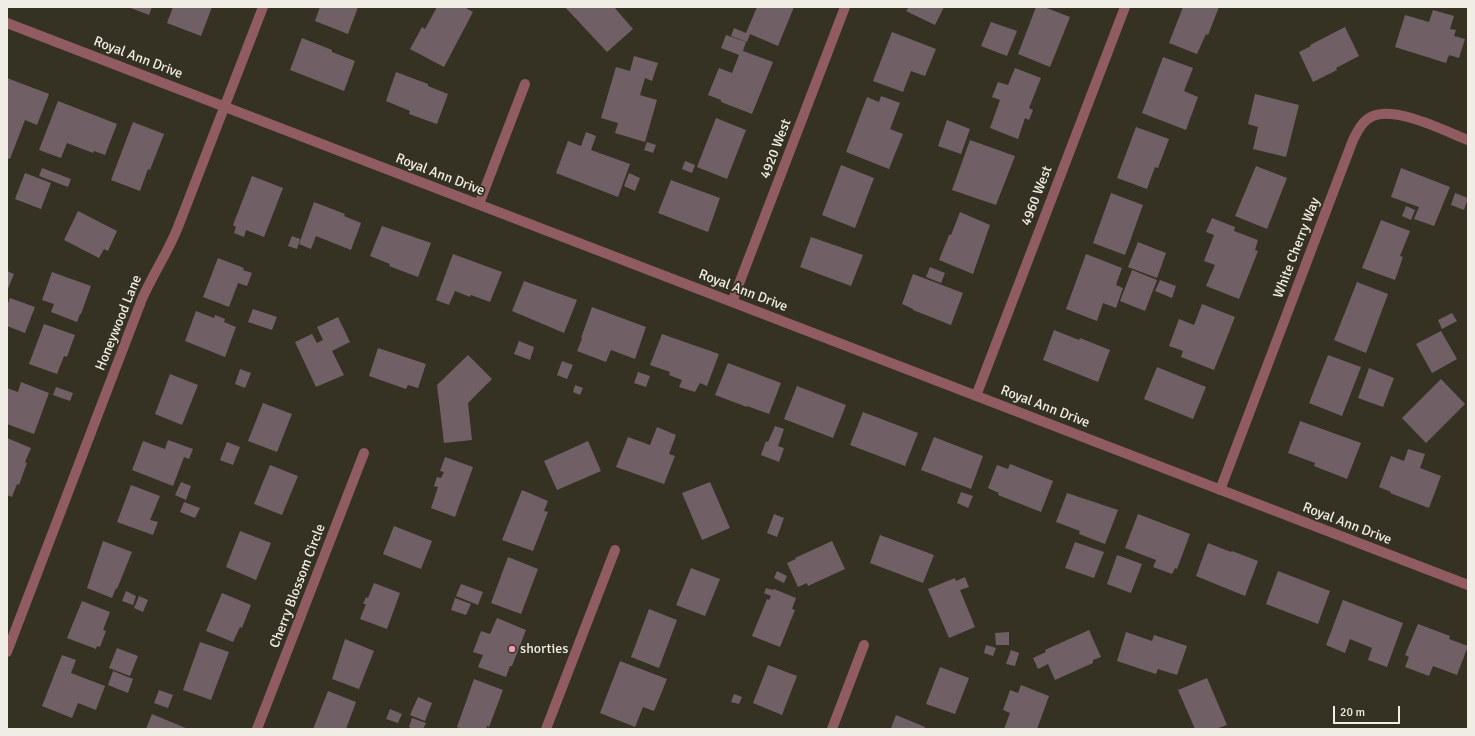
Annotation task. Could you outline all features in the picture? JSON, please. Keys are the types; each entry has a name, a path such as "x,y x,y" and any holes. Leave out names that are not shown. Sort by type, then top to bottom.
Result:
{"street":[{"name":"Honeywood Lane","path":"7,652 142,299 166,254 178,227 263,7"},
{"name":"4920 West","path":"732,302 845,7"},
{"name":"4960 West","path":"976,396 1125,7"},
{"name":"Royal Ann Drive","path":"7,22 1468,585"},
{"path":"479,204 525,84"},
{"name":"White Cherry Way","path":"1220,490 1353,140 1360,126 1372,116 1390,113 1408,117 1468,140"},
{"name":"Cherry Blossom Circle","path":"257,729 364,453"},
{"path":"546,729 614,550"},
{"path":"832,729 864,646"}],"building":[{"path":"128,7 152,7 149,15"},
{"path":"173,7 212,7 201,36 167,23"},
{"path":"320,7 358,7 348,34 315,21"},
{"path":"437,7 464,7 473,12 444,67 410,49 422,27 425,29"},
{"path":"565,7 614,7 633,29 607,52"},
{"path":"757,7 794,7 778,46 750,34 747,42 731,36 734,28 746,33"},
{"path":"909,7 944,7 935,25 906,11"},
{"path":"1036,7 1044,7 1070,17 1050,67 1018,54"},
{"path":"1183,7 1219,7 1208,35 1206,34 1197,54 1169,43"},
{"path":"1433,10 1454,16 1450,29 1456,30 1454,36 1465,39 1459,58 1449,55 1446,63 1395,47 1405,15 1429,22"},
{"path":"991,22 1017,31 1007,56 981,46"},
{"path":"1345,27 1359,56 1336,68 1337,70 1313,82 1299,52"},
{"path":"892,32 936,49 925,76 911,71 903,92 873,81"},
{"path":"726,35 746,42 743,51 773,62 752,114 721,102 721,100 708,95 719,68 732,73 739,55 721,48"},
{"path":"302,38 355,61 344,91 290,70"},
{"path":"634,56 658,63 652,81 645,78 640,95 657,100 645,142 615,133 618,123 601,118 616,67 630,71"},
{"path":"1163,57 1193,68 1184,91 1198,97 1186,130 1142,113"},
{"path":"1015,68 1041,78 1029,108 1033,110 1029,120 1025,118 1018,139 990,128 1000,100 992,97 998,82 1008,85"},
{"path":"396,72 428,84 428,86 448,94 437,124 409,114 410,111 386,101"},
{"path":"7,78 49,94 37,125 25,120 10,159 7,158"},
{"path":"1255,94 1299,105 1286,157 1253,149 1258,127 1248,124"},
{"path":"881,96 900,103 890,129 903,134 889,169 846,152 867,97 879,102"},
{"path":"58,101 117,124 105,155 94,151 93,153 67,143 61,158 39,150"},
{"path":"716,118 746,130 727,179 697,167"},
{"path":"947,120 970,129 961,154 938,146"},
{"path":"133,122 164,134 140,191 111,180"},
{"path":"1136,127 1169,139 1158,168 1155,167 1147,189 1117,178"},
{"path":"586,132 596,136 591,150 630,164 618,197 556,173 568,141 581,146"},
{"path":"970,140 1015,156 996,205 952,190"},
{"path":"647,142 656,145 653,153 644,150"},
{"path":"685,161 695,165 692,173 682,169"},
{"path":"841,165 874,178 855,228 822,215"},
{"path":"1256,166 1287,178 1267,229 1235,216"},
{"path":"42,168 71,179 68,187 39,176"},
{"path":"1401,168 1450,187 1434,226 1414,219 1419,207 1391,197"},
{"path":"25,173 51,183 41,209 15,199"},
{"path":"629,173 640,178 635,191 624,186"},
{"path":"252,176 283,188 264,237 246,230 244,237 234,233 236,227 233,225"},
{"path":"671,180 720,198 708,232 658,213"},
{"path":"1111,193 1143,205 1125,255 1093,243"},
{"path":"1455,193 1468,198 1464,210 1451,205"},
{"path":"314,202 345,214 344,216 361,223 351,250 316,236 311,249 299,244"},
{"path":"1406,206 1415,210 1411,220 1402,216"},
{"path":"78,211 117,231 108,251 104,249 99,258 64,240"},
{"path":"960,212 990,225 973,274 939,260"},
{"path":"1212,218 1235,227 1234,231 1258,240 1255,250 1258,251 1239,299 1206,286 1215,265 1204,261 1214,235 1206,232"},
{"path":"1381,220 1410,231 1400,256 1403,257 1395,280 1362,268"},
{"path":"382,226 431,243 418,277 389,266 390,264 370,256"},
{"path":"292,236 300,239 297,249 288,246"},
{"path":"811,237 863,255 851,286 800,267"},
{"path":"1138,242 1166,253 1157,278 1128,267"},
{"path":"453,254 502,272 490,302 471,295 470,297 455,291 449,305 436,300"},
{"path":"1086,254 1122,268 1116,285 1123,288 1116,308 1103,303 1097,321 1066,309"},
{"path":"218,258 244,268 243,270 252,273 247,286 238,283 229,307 203,297"},
{"path":"930,267 945,273 941,283 926,277"},
{"path":"1132,270 1157,280 1145,311 1120,301"},
{"path":"7,271 14,274 7,291"},
{"path":"52,272 91,286 77,322 51,312 54,304 42,300"},
{"path":"913,274 963,293 951,325 902,304"},
{"path":"1160,280 1176,286 1172,298 1155,291"},
{"path":"524,281 577,300 564,333 512,311"},
{"path":"1357,282 1388,294 1366,353 1334,340"},
{"path":"10,298 35,307 25,333 7,326 7,306"},
{"path":"1202,304 1235,317 1214,370 1181,357 1183,351 1169,346 1179,319 1194,325"},
{"path":"592,307 646,327 635,359 611,350 606,362 577,351"},
{"path":"253,309 277,317 272,330 248,322"},
{"path":"196,311 214,318 215,315 225,319 224,322 236,327 225,357 185,341"},
{"path":"1452,313 1457,321 1442,329 1438,320"},
{"path":"338,317 350,342 332,351 344,375 316,387 295,342 312,334 317,343 323,340 317,327"},
{"path":"44,324 75,335 67,357 64,356 57,374 29,364"},
{"path":"1054,330 1079,340 1080,338 1110,350 1098,382 1043,360"},
{"path":"1441,331 1457,359 1432,373 1416,344"},
{"path":"662,334 719,354 707,386 700,383 695,392 679,387 682,380 669,375 670,372 650,365"},
{"path":"519,341 534,347 530,360 514,354"},
{"path":"378,348 426,364 418,388 408,385 406,389 369,376"},
{"path":"468,355 492,379 468,403 472,440 444,443 437,385"},
{"path":"1328,355 1361,367 1342,416 1309,403"},
{"path":"562,361 573,365 567,379 557,375"},
{"path":"728,363 781,383 769,414 715,395"},
{"path":"1157,367 1206,387 1193,419 1144,399"},
{"path":"1369,368 1394,378 1383,407 1358,398"},
{"path":"240,369 251,373 245,388 235,384"},
{"path":"638,372 650,376 646,387 634,383"},
{"path":"170,374 198,385 182,425 155,414"},
{"path":"1441,379 1465,404 1426,443 1402,418"},
{"path":"21,382 49,393 34,434 7,424 7,388 18,392"},
{"path":"575,385 583,388 580,395 573,392"},
{"path":"797,386 846,405 833,438 784,419"},
{"path":"56,387 73,393 70,401 53,395"},
{"path":"263,403 292,414 277,452 248,441"},
{"path":"863,412 918,433 905,466 850,445"},
{"path":"1300,421 1361,443 1347,479 1314,466 1315,463 1288,453"},
{"path":"775,426 784,429 778,446 784,448 779,462 761,455 766,441 768,442"},
{"path":"657,427 676,435 669,454 675,456 664,484 616,467 628,437 650,445"},
{"path":"934,437 983,456 971,489 921,470"},
{"path":"7,438 31,448 25,462 27,463 19,485 17,484 12,497 7,495"},
{"path":"168,440 193,449 189,459 184,457 173,486 132,470 143,441 165,449"},
{"path":"588,441 601,471 557,490 544,461"},
{"path":"227,442 240,447 233,465 220,460"},
{"path":"1408,449 1425,454 1420,468 1441,476 1429,508 1390,493 1391,492 1379,487 1391,456 1404,461"},
{"path":"445,457 473,467 455,517 431,508 438,487 434,486 437,477 441,478 444,472 440,471"},
{"path":"1010,464 1053,481 1041,512 998,495 999,493 988,488 997,465 1008,469"},
{"path":"270,465 298,476 282,515 254,504"},
{"path":"181,482 191,486 186,500 175,495"},
{"path":"710,482 730,528 702,540 682,493"},
{"path":"131,485 160,496 150,520 158,522 153,535 117,522"},
{"path":"522,490 548,501 544,511 548,512 533,551 502,540"},
{"path":"961,492 973,496 968,508 957,503"},
{"path":"1067,493 1118,510 1105,544 1079,534 1080,531 1056,522"},
{"path":"184,502 200,508 195,518 180,512"},
{"path":"774,514 784,518 777,537 767,533"},
{"path":"1138,514 1190,534 1177,569 1175,568 1172,574 1153,567 1156,560 1125,548"},
{"path":"394,526 432,541 421,569 383,554"},
{"path":"240,531 271,543 256,580 226,567"},
{"path":"880,535 934,555 923,583 870,563"},
{"path":"103,541 132,552 112,598 87,588"},
{"path":"832,541 845,569 808,586 807,583 798,587 787,563"},
{"path":"1075,542 1104,552 1094,578 1065,568"},
{"path":"1208,543 1258,561 1245,596 1196,576"},
{"path":"1117,555 1142,564 1131,593 1107,584"},
{"path":"508,557 538,569 521,614 491,603"},
{"path":"691,568 720,579 705,616 676,605"},
{"path":"777,571 787,576 784,583 774,578"},
{"path":"1278,571 1330,591 1318,624 1266,604"},
{"path":"965,577 969,587 960,590 975,627 949,638 928,589 955,578 956,581"},
{"path":"374,583 400,593 387,629 360,619 366,604 363,604 366,597 368,598"},
{"path":"461,584 483,592 478,605 456,596"},
{"path":"766,588 774,589 796,598 792,609 795,610 780,647 752,636 767,599 769,600 771,596 764,593"},
{"path":"126,591 136,596 133,605 122,601"},
{"path":"222,593 251,605 242,628 240,627 233,642 206,631"},
{"path":"139,596 148,600 143,612 134,608"},
{"path":"455,598 471,604 466,615 451,610"},
{"path":"1343,600 1403,623 1387,667 1368,660 1372,648 1350,639 1345,653 1326,645"},
{"path":"82,601 110,612 103,630 106,631 100,647 97,646 96,649 67,638"},
{"path":"649,609 677,620 659,668 631,657"},
{"path":"497,618 526,630 512,666 510,666 506,677 478,667 483,655 473,652 481,631 490,634"},
{"path":"1418,624 1450,636 1449,639 1468,646 1457,675 1433,666 1429,676 1405,667 1409,657 1405,655"},
{"path":"1089,630 1101,657 1093,660 1093,663 1055,680 1048,664 1038,669 1033,658 1046,652 1045,650"},
{"path":"1009,632 1009,645 996,645 995,633"},
{"path":"1126,632 1152,641 1154,635 1187,646 1177,675 1158,669 1156,674 1117,661"},
{"path":"345,639 374,651 359,689 332,679"},
{"path":"200,642 229,652 211,700 183,690"},
{"path":"986,645 996,648 993,656 984,653"},
{"path":"117,648 138,656 130,676 109,668"},
{"path":"1011,650 1019,653 1015,666 1006,664"},
{"path":"62,655 76,660 71,673 105,686 96,710 78,703 72,718 42,706"},
{"path":"620,661 667,679 654,711 643,707 635,727 600,713"},
{"path":"768,665 797,676 782,715 753,703"},
{"path":"940,667 969,678 955,714 926,704"},
{"path":"113,671 133,679 128,693 108,685"},
{"path":"1207,678 1227,725 1216,729 1195,729 1178,690"},
{"path":"474,679 503,690 489,727 487,726 486,729 462,729 457,727"},
{"path":"1021,685 1049,696 1037,729 1004,729 1010,713 1003,710 1010,690 1018,693"},
{"path":"159,690 173,695 168,708 154,703"},
{"path":"328,691 356,702 346,729 313,729"},
{"path":"734,694 742,697 739,704 731,702"},
{"path":"418,697 432,703 425,721 410,715"},
{"path":"390,709 402,714 398,723 386,719"},
{"path":"152,714 188,729 146,729"},
{"path":"896,715 925,727 924,729 892,729 891,728"},
{"path":"412,718 426,723 423,729 413,729 409,727"}],"place":[{"name":"shorties","path":"512,649"}]}
